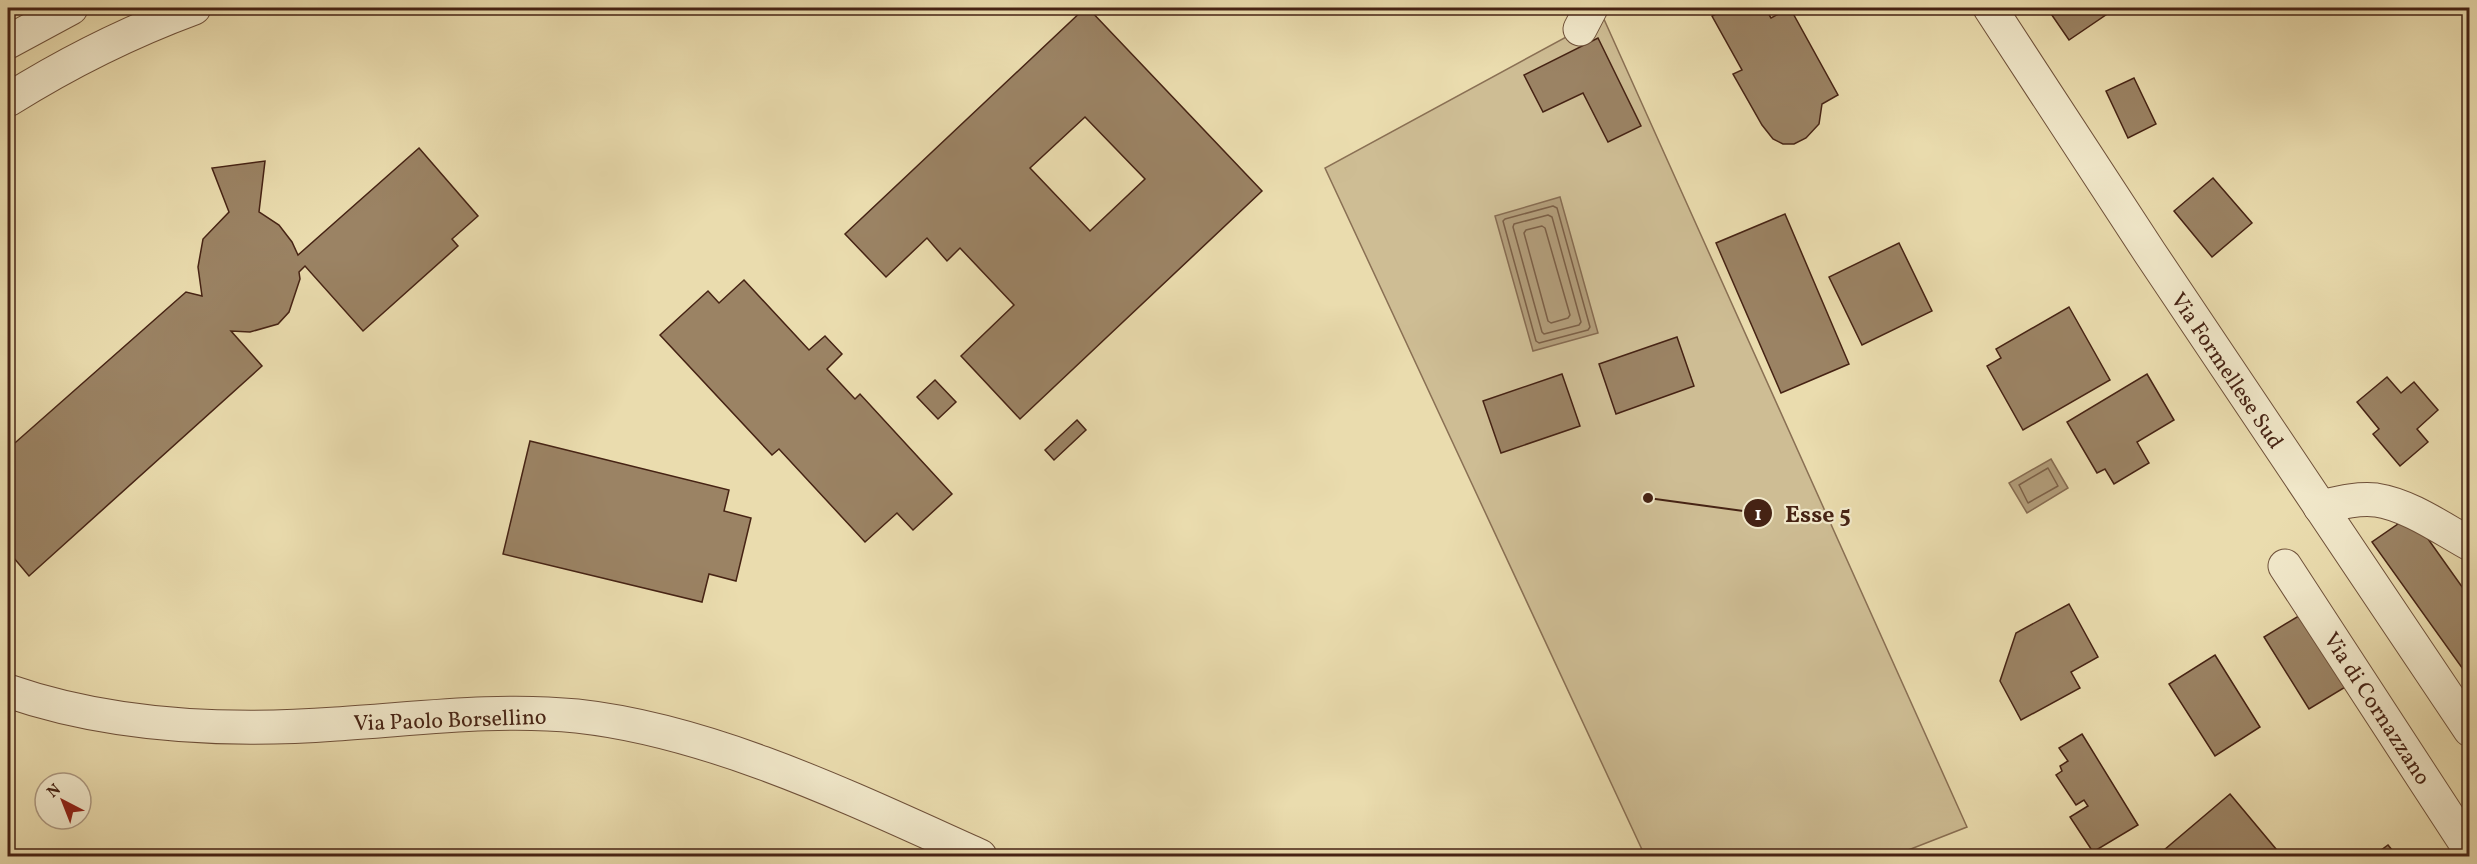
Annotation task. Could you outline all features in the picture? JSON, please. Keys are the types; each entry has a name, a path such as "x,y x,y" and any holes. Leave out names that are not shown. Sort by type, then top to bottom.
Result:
{"street":[{"path":"16,30 71,8"},
{"path":"8,100 85,56 142,28 194,8"},
{"name":"Via Formellese Sud","path":"1990,8 2150,253 2469,730"},
{"path":"2320,507 2349,501 2376,500 2407,510 2469,544"},
{"name":"Via di Cornazzano","path":"2285,566 2469,850"},
{"name":"Via Paolo Borsellino","path":"8,691 60,706 160,723 221,726 333,724 512,713 578,717 613,722 681,737 767,766 831,790 980,856"}],"shaded area":[{"path":"1603,17 1967,827 1893,856 1645,856 1325,168"}],"water":[{"path":"1560,197 1598,333 1533,351 1495,216"},
{"path":"2051,459 2068,488 2027,513 2009,483"}],"building":[{"path":"1085,8 1088,8 1262,191 1020,419 961,356 1014,305 960,248 947,261 927,238 886,277 845,234","holes":["1085,117 1145,179 1090,231 1030,168"]},
{"path":"1728,8 1765,8 1771,18 1790,8 1838,95 1822,104 1819,124 1806,138 1794,144 1783,144 1773,139 1762,125 1733,74 1742,70 1712,16"},
{"path":"2047,8 2116,8 2069,40"},
{"path":"1598,38 1641,126 1608,142 1583,93 1543,112 1524,75"},
{"path":"2134,78 2156,124 2128,138 2106,91"},
{"path":"419,148 478,216 452,239 458,246 363,331 305,266 299,272 300,279 289,312 278,324 250,332 231,331 262,366 29,576 8,551 8,449 186,292 202,296 198,267 203,239 229,212 212,168 265,161 259,212 279,225 292,242 298,255"},
{"path":"2213,178 2252,223 2212,257 2174,211"},
{"path":"1785,214 1849,364 1781,393 1716,243"},
{"path":"1899,243 1932,311 1862,345 1829,277"},
{"path":"744,280 809,350 825,336 842,354 827,369 855,399 860,394 952,494 913,530 897,513 865,542 779,449 772,455 660,335 708,291 719,303"},
{"path":"2069,307 2110,380 2023,430 1987,366 2001,358 1996,349"},
{"path":"1677,337 1694,386 1616,414 1599,364"},
{"path":"1562,374 1580,426 1501,453 1483,401"},
{"path":"2147,374 2174,420 2137,442 2149,463 2114,484 2105,469 2097,473 2067,422"},
{"path":"2387,377 2401,393 2414,382 2438,410 2417,429 2428,442 2400,466 2373,434 2379,429 2357,402"},
{"path":"935,380 956,402 938,419 917,397"},
{"path":"1077,420 1086,430 1054,460 1045,450"},
{"path":"530,441 729,490 724,511 751,518 736,581 709,574 702,602 503,554"},
{"path":"2411,515 2470,598 2470,679 2372,542"},
{"path":"2069,604 2098,657 2071,672 2080,688 2021,720 2000,681 2016,633"},
{"path":"2302,614 2347,686 2309,709 2264,637"},
{"path":"2215,655 2260,727 2215,756 2169,684"},
{"path":"2082,734 2138,825 2093,852 2070,817 2088,806 2084,800 2076,805 2056,775 2062,771 2060,766 2068,761 2059,748"},
{"path":"2230,794 2276,849 2267,856 2157,856"},
{"path":"2388,845 2397,856 2373,856"}],"place":[{"name":"Esse 5","path":"1648,498"}]}
